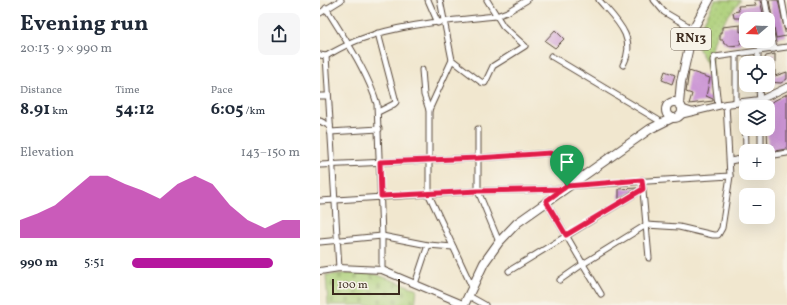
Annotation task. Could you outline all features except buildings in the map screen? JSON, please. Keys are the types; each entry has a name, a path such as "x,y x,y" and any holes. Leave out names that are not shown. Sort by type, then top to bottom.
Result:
{"main road":[{"name":"RN13","path":"464,305 484,263 499,242 517,223 677,109 681,82 693,29 709,0"},
{"name":"RN13","path":"650,129 666,111 667,106 677,109"}],"street":[{"path":"320,13 341,0"},
{"path":"428,0 438,23"},
{"path":"429,110 452,60 446,21 440,0"},
{"path":"452,60 483,83 486,82 493,66 525,46 503,26 487,0"},
{"path":"339,268 328,96 322,56 348,44 378,33 446,21 496,16 507,12 527,0"},
{"path":"599,0 621,26 626,36 629,53 623,65"},
{"path":"654,0 664,12 693,29"},
{"path":"765,0 774,49"},
{"path":"782,0 787,27"},
{"path":"326,8 348,44 374,94 378,112 382,270"},
{"path":"378,33 396,102 378,112"},
{"path":"718,106 713,60 715,57 787,47"},
{"path":"736,55 736,103"},
{"path":"550,56 658,120"},
{"path":"422,70 424,95 429,110 429,195 472,287"},
{"path":"759,92 760,100 787,87"},
{"path":"320,96 328,96"},
{"path":"677,109 693,112 726,104 739,103"},
{"path":"560,280 582,264 646,225 679,227 718,235 722,228 730,176 726,104"},
{"path":"321,124 330,129 379,129"},
{"path":"478,129 478,191 499,242"},
{"path":"775,155 787,153"},
{"path":"320,166 428,159 554,154 565,188"},
{"path":"730,161 739,159"},
{"path":"320,201 381,196 565,188 642,180 730,176"},
{"path":"642,180 649,258"},
{"path":"509,270 643,189"},
{"path":"546,201 601,294"},
{"path":"320,242 337,239 382,236 428,245 453,247"},
{"path":"415,284 428,245"},
{"path":"320,271 339,268 382,270 464,305"},
{"path":"468,296 485,305"}],"green space":[{"path":"715,0 741,0 726,18 716,34 712,52 713,76 709,76 706,62 697,46 702,25"},
{"path":"369,272 417,289 415,305 328,305 326,275"}],"route":[{"path":"567,186 554,154 550,153 380,162 381,196 429,195 478,191 563,189 567,186 642,180 643,189 566,235 546,201 563,189 567,186"}]}
